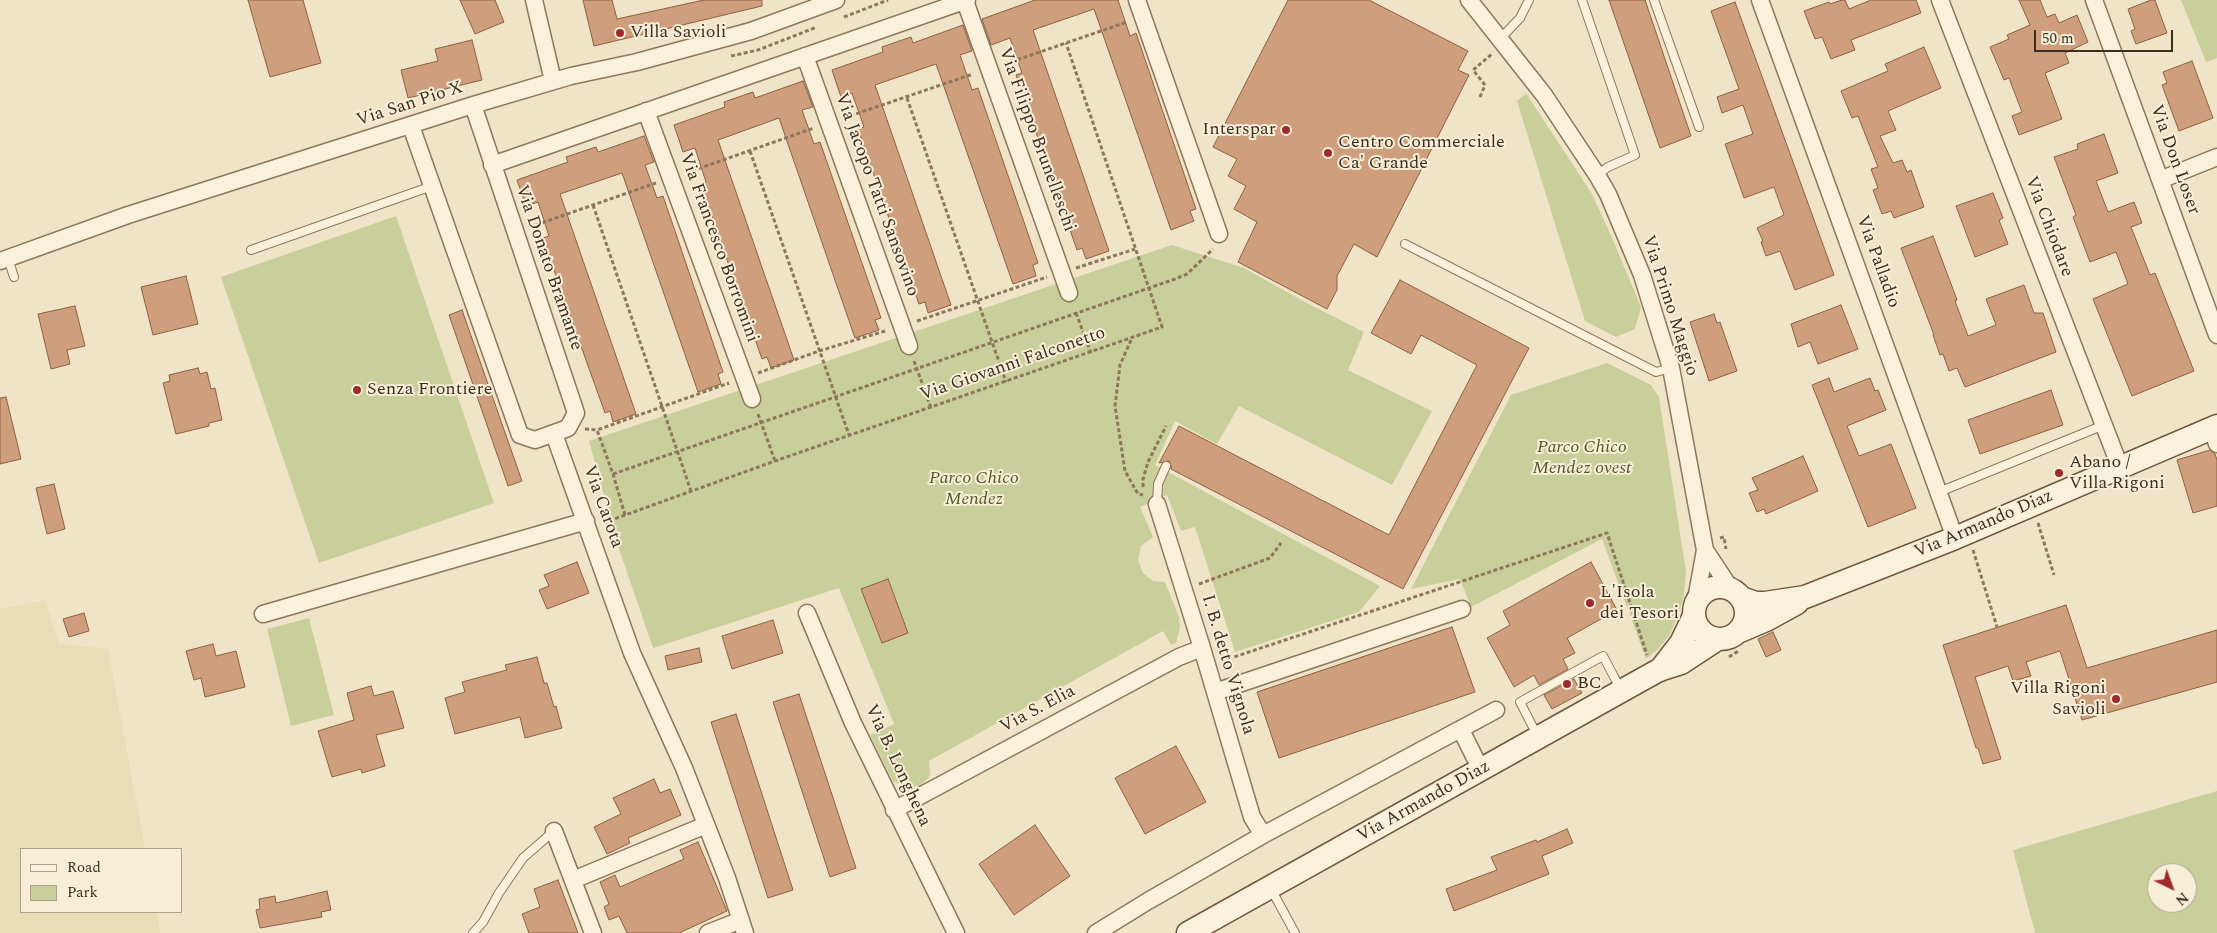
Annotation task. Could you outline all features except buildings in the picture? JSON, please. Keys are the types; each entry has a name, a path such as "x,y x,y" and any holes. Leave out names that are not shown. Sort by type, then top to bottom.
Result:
{"street":[{"path":"534,0 553,81"},
{"name":"Via San Pio X","path":"4,259 128,215 472,105 553,81 751,31 836,0"},
{"path":"492,165 966,0"},
{"name":"Via Filippo Brunelleschi","path":"966,0 1069,293"},
{"path":"1137,0 1219,234"},
{"name":"Via Primo Maggio","path":"1469,0 1544,95 1597,175 1608,194 1642,275 1671,368 1706,550 1695,609"},
{"name":"Via Palladio","path":"1760,0 1939,492 1964,544"},
{"name":"Via Chiodare","path":"1940,0 2120,467"},
{"name":"Via Don Loser","path":"2094,0 2217,334"},
{"name":"Via Jacopo Tatti Sansovino","path":"805,56 909,346"},
{"name":"Via Donato Bramante","path":"472,105 576,413 568,428 554,434"},
{"name":"Via Francesco Borromini","path":"646,111 752,399"},
{"path":"411,126 520,435 535,440 554,434"},
{"path":"2160,180 2217,157"},
{"name":"Via Armando Diaz","path":"1735,593 1756,603 1805,597 1964,544 2120,467 2215,433"},
{"name":"Via Carota","path":"554,434 632,652 684,768 727,878 743,926"},
{"name":"I. B. detto Vignola","path":"1150,500 1184,589 1252,818 1263,836"},
{"path":"263,614 587,525"},
{"name":"Via Primo Maggio","path":"1706,550 1735,593"},
{"path":"1720,586 1735,593 1746,614 1740,631 1725,639 1716,640 1706,636 1698,628 1695,609 1702,593 1720,586"},
{"name":"Via Armando Diaz","path":"1740,631 1790,608 1805,597"},
{"path":"1215,692 1462,609"},
{"name":"Via Armando Diaz","path":"1659,670 1681,643 1695,609"},
{"name":"Via B. Longhena","path":"808,613 854,723 894,810 956,933"},
{"name":"Via Armando Diaz","path":"1188,933 1659,670 1681,663 1716,640"},
{"name":"Via S. Elia","path":"894,810 1179,657 1202,648"},
{"path":"1096,933 1148,901 1263,836 1496,710"},
{"path":"1461,730 1481,770"},
{"path":"573,880 706,825"},
{"path":"554,831 593,933"},
{"path":"708,933 743,926"}],"lane":[{"path":"1500,39 1520,18 1529,0"},
{"path":"1582,0 1635,156 1608,167 1597,175"},
{"path":"1654,0 1699,127"},
{"path":"251,250 432,186"},
{"path":"1405,244 1656,372 1671,368"},
{"path":"4,259 14,277"},
{"path":"1939,492 2104,425"},
{"path":"1150,500 1166,466"},
{"path":"1539,738 1520,702 1603,656 1622,692"},
{"path":"473,933 483,922 499,893 523,858 554,831"},
{"path":"1270,887 1295,933"}],"path":[{"name":"Via Giovanni Falconetto","path":"587,525 625,515 774,461 1162,328 1066,43"},
{"path":"1480,97 1485,84 1473,70 1492,53 1497,59"},
{"path":"907,98 1006,382"},
{"path":"750,150 850,435"},
{"path":"593,205 691,491"},
{"path":"613,474 1077,314 1187,274 1213,251 1219,234"},
{"path":"625,515 613,474 596,430 819,351 902,326 1135,249"},
{"path":"1069,293 1091,353"},
{"path":"1132,338 1120,365 1115,406 1125,471 1138,494 1150,500"},
{"path":"909,346 931,408"},
{"path":"752,399 774,461"},
{"path":"2038,524 2054,575"},
{"path":"1184,589 1270,558 1281,543"},
{"path":"1964,544 1998,627"}],"shaded area":[{"path":"45,600 59,644 108,649 145,848 20,848 20,913 157,913 160,933 0,933 0,609"}],"green space":[{"path":"2181,0 2217,0 2217,58 2206,62"},
{"path":"1526,93 1592,194 1641,307 1635,329 1616,337 1585,321 1517,101"},
{"name":"Senza Frontiere","path":"396,216 494,503 319,563 221,277"},
{"name":"Parco Chico Mendez","path":"1172,245 1244,268 1364,332 1348,370 1432,411 1392,485 1239,406 1217,444 1175,421 1155,465 1380,586 1359,612 1235,652 1195,527 1181,531 1167,495 1140,507 1153,537 1141,546 1138,560 1143,573 1153,581 1165,582 1179,617 1180,627 1176,643 1171,645 1163,631 929,761 930,776 921,785 908,788 893,781 870,735 894,724 839,588 653,648 619,549 589,441"},
{"name":"Parco Chico Mendez ovest","path":"1607,363 1651,385 1659,397 1686,572 1684,595 1678,616 1669,636 1657,650 1646,659 1602,539 1471,607 1460,579 1411,589 1511,395"},
{"path":"309,618 334,715 291,726 267,629"},
{"path":"2217,791 2217,933 2035,933 2013,850"}],"place":[{"name":"Villa Savioli","path":"620,33"},
{"name":"Interspar","path":"1286,130"},
{"name":"Centro Commerciale Ca' Grande","path":"1328,153"},
{"name":"Senza Frontiere","path":"357,390"},
{"name":"Abano / Villa Rigoni","path":"2059,473"},
{"name":"L'Isola dei Tesori","path":"1590,603"},
{"name":"BC","path":"1567,684"},
{"name":"Villa Rigoni Savioli","path":"2116,699"}]}
